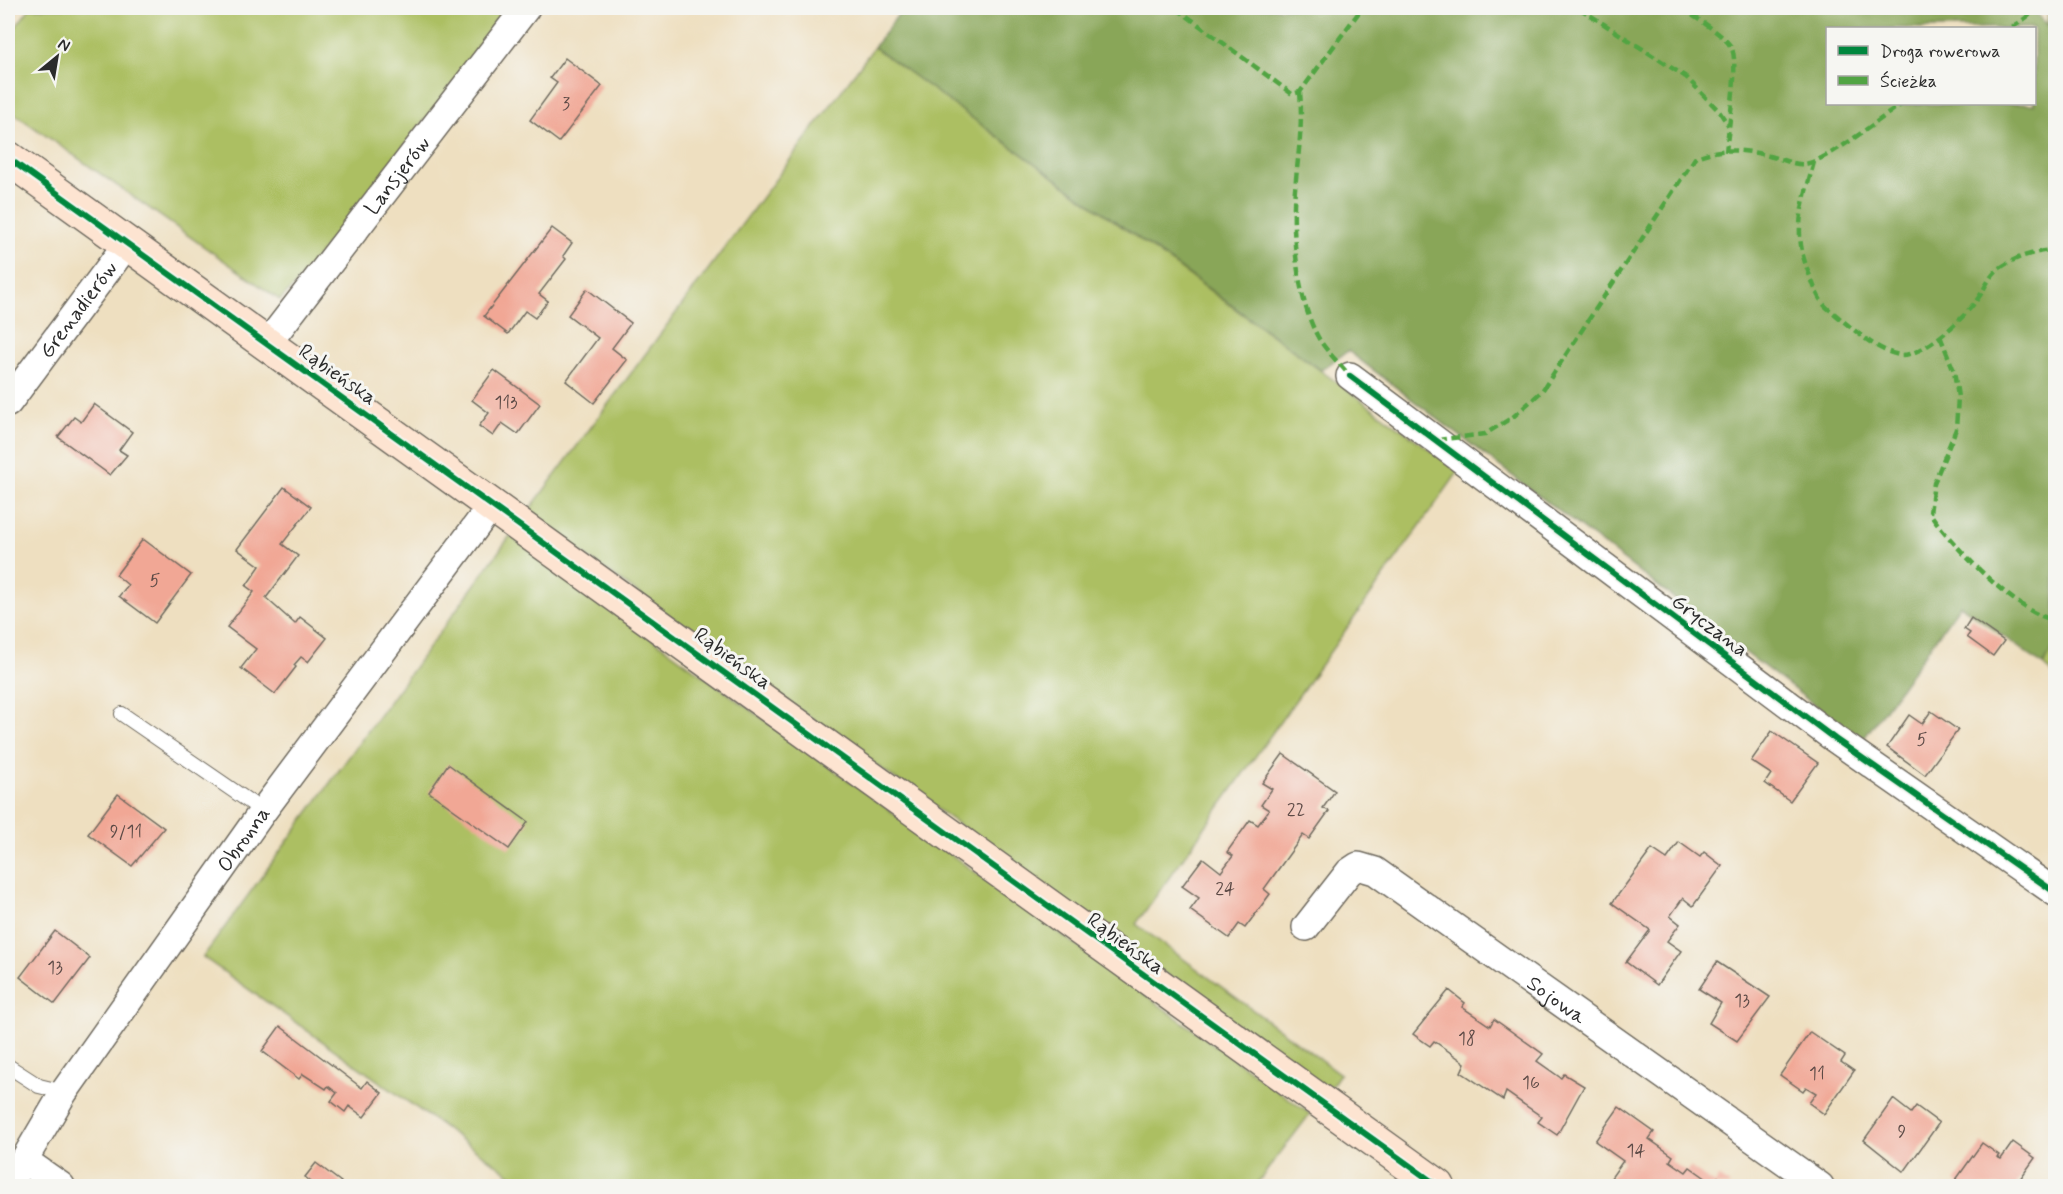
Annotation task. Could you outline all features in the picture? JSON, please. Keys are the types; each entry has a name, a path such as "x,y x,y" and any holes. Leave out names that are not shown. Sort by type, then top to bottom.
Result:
{"street":[{"name":"Lansjerów","path":"267,344 526,8"},
{"name":"Rąbieńska","path":"8,158 1438,1186"},
{"name":"Grenadierów","path":"8,403 127,244"},
{"name":"Gryczana","path":"1350,376 1835,739 2055,893"},
{"name":"Obronna","path":"8,1183 64,1092 263,811 492,505"},
{"name":"Sojowa","path":"1306,927 1348,872 1358,866 1375,871 1820,1186"},
{"path":"24,1160 61,1186"}],"lane":[{"path":"122,714 263,811"},
{"path":"8,1066 39,1086 64,1092"}],"green space":[{"path":"30,8 513,8 295,285 280,300 8,109 8,37"},
{"path":"903,8 2030,8 2056,33 2055,646 2043,665 1960,605 1862,741 1348,351 1321,370 874,47"},
{"path":"2048,8 2055,8 2055,33 2047,24"},
{"path":"874,47 1459,471 1136,924 1340,1074 1328,1091 527,513"},
{"path":"510,536 1310,1114 1255,1186 527,1186 203,957"},
{"path":"2055,646 2055,676 2043,665"}],"building":[{"path":"565,58 602,86 559,142 530,120 557,83 550,78"},
{"path":"552,228 572,243 563,256 566,259 539,294 548,301 535,318 525,311 508,334 484,316"},
{"path":"587,289 631,323 612,348 627,360 594,403 566,381 598,338 568,315"},
{"path":"494,370 540,404 518,434 502,423 493,436 479,426 489,413 472,400"},
{"path":"94,404 132,432 119,450 127,455 110,475 58,437 74,417 81,422"},
{"path":"284,487 311,507 282,544 298,556 266,598 295,624 300,617 327,638 308,662 301,657 275,694 241,668 256,649 227,627 254,592 246,586 260,566 237,549"},
{"path":"143,539 191,575 155,623 119,596 128,585 116,575"},
{"path":"1971,618 2004,641 1993,656 1967,637 1970,633 1964,629"},
{"path":"1931,711 1958,730 1925,775 1887,747 1909,715 1922,724"},
{"path":"1772,731 1818,763 1790,801 1765,783 1771,774 1751,761"},
{"path":"1283,754 1335,791 1323,808 1329,811 1309,839 1303,835 1264,889 1270,894 1245,928 1239,924 1229,938 1190,910 1199,898 1182,886 1203,858 1221,872 1233,856 1227,852 1250,820 1258,825 1269,810 1261,805 1272,789 1262,783"},
{"path":"448,764 528,822 509,849 429,792"},
{"path":"118,794 164,828 132,866 88,834"},
{"path":"1679,842 1700,857 1704,852 1722,866 1693,906 1683,898 1670,916 1680,924 1667,941 1681,951 1657,985 1626,962 1650,930 1612,903 1652,849 1667,859"},
{"path":"55,931 90,958 55,1004 20,977"},
{"path":"1717,962 1770,997 1737,1041 1709,1023 1721,1003 1699,989"},
{"path":"1449,990 1465,1003 1462,1007 1490,1026 1494,1019 1543,1054 1537,1061 1561,1078 1564,1074 1584,1086 1557,1135 1538,1122 1542,1117 1506,1092 1503,1100 1461,1072 1465,1063 1434,1041 1430,1046 1413,1034"},
{"path":"280,1026 362,1088 367,1081 382,1093 364,1117 349,1106 345,1112 331,1101 337,1093 328,1086 326,1089 303,1074 299,1079 262,1051"},
{"path":"1810,1032 1845,1056 1841,1062 1854,1071 1824,1114 1809,1103 1816,1093 1806,1087 1803,1091 1780,1075"},
{"path":"1893,1099 1911,1113 1916,1106 1939,1123 1904,1172 1864,1140"},
{"path":"1619,1107 1654,1132 1649,1139 1673,1156 1670,1161 1686,1172 1690,1167 1714,1184 1718,1177 1731,1186 1614,1186 1608,1182 1623,1161 1595,1141"},
{"path":"2013,1142 2035,1158 2015,1186 1963,1186 1955,1181 1982,1143 2001,1159"},
{"path":"316,1163 341,1182 337,1186 316,1186 305,1177"}],"marked path":[{"path":"1176,8 1292,94 1300,92 1362,8"},
{"path":"1579,8 1686,77 1719,111 1729,126"},
{"path":"1681,8 1717,32 1732,49 1734,83 1726,152"},
{"path":"2013,27 2039,8"},
{"path":"1300,92 1301,128 1294,206 1295,245 1300,285 1318,337 1350,376"},
{"path":"1437,440 1485,434 1513,417 1542,391 1695,158 1704,154 1735,150 1804,164 1826,156 1901,105"},
{"path":"1814,162 1802,208 1800,235 1806,264 1816,290 1827,308 1863,337 1891,353 1909,354 1942,336 1970,309 1992,275 2006,264 2026,255 2056,249"},
{"path":"1940,336 1954,371 1958,397 1956,429 1934,483 1930,513 1969,559 2006,593 2042,616 2056,619"}],"cycle path":[{"path":"8,158 1438,1186"},
{"path":"1350,376 1835,739 2056,893"}]}
